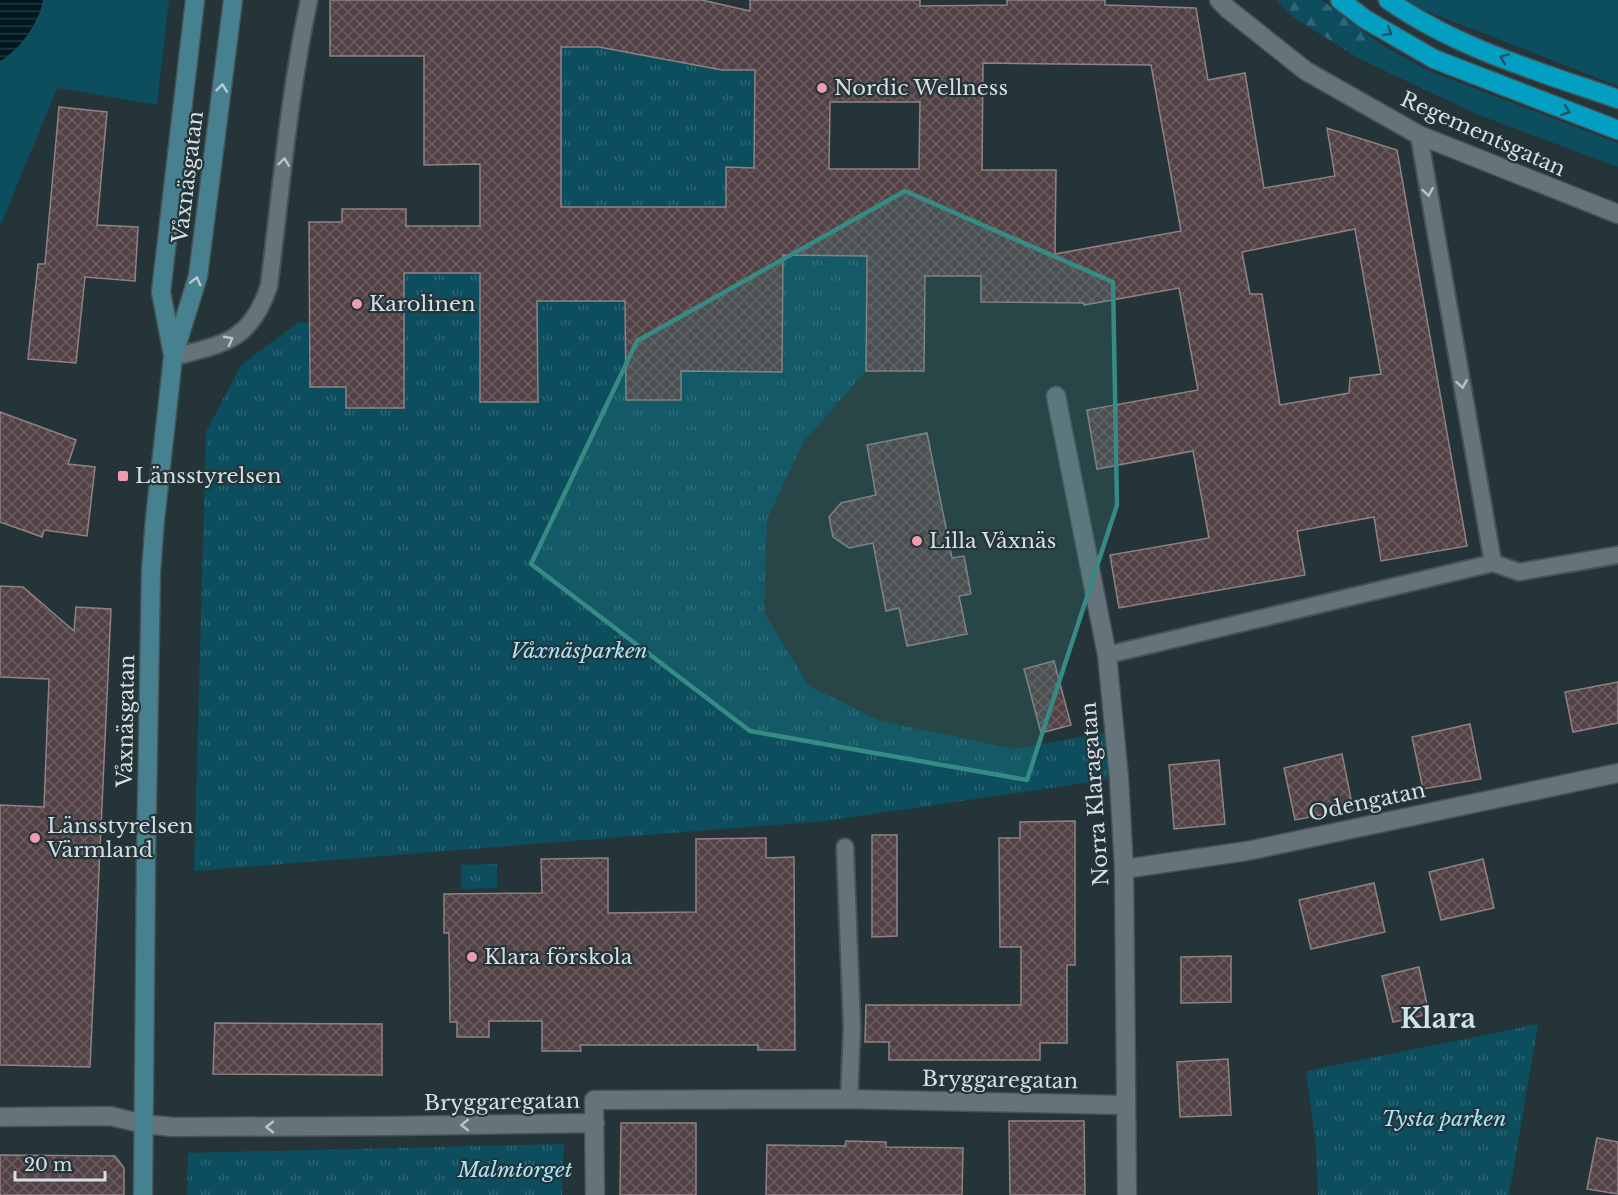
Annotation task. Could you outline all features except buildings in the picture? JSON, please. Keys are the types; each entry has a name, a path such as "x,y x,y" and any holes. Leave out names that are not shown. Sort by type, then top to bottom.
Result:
{"highway":[{"path":"1340,0 1365,19 1434,59 1618,130"},
{"path":"1388,0 1436,28 1480,48 1618,99"}],"street":[{"name":"Våxnäsgatan","path":"173,357 161,292 195,0"},
{"name":"Våxnäsgatan","path":"143,1195 151,572 173,357 198,276 233,0"},
{"name":"Regementsgatan","path":"1220,0 1228,9 1306,71 1419,135 1618,214"},
{"name":"Norra Klaragatan","path":"1056,396 1107,655 1119,778 1124,869 1126,1195"},
{"name":"Odengatan","path":"1124,869 1247,851 1618,773"},
{"name":"Bryggaregatan","path":"0,1117 110,1116 144,1124 173,1127 524,1124 596,1123 594,1100 849,1099 1125,1105"},
{"path":"595,1195 596,1123"}],"lane":[{"path":"173,357 217,346 244,331 263,306 270,286 288,114 309,0"},
{"path":"1419,135 1493,563"},
{"path":"1107,655 1493,563 1519,572 1618,555"},
{"path":"845,847 852,1027 849,1099"}],"highlighted area":[{"path":"905,191 1113,282 1117,505 1027,780 750,731 531,564 637,341"}],"green space":[{"path":"43,0 169,0 157,105 57,88 0,227 0,61 8,56 41,11"},
{"path":"1277,0 1322,0 1380,44 1360,59 1293,17"},
{"path":"1407,0 1618,0 1618,86 1421,9"},
{"path":"1380,44 1429,71 1618,143 1618,167 1476,114 1360,59"},
{"name":"Våxnäsparken","path":"599,47 722,70 767,70 770,168 726,168 724,371 783,255 867,256 866,371 804,441 767,519 764,613 809,686 880,721 1014,749 1107,732 1119,778 825,821 194,871 206,432 241,365 299,322 310,323 310,387 346,387 346,408 403,408 404,273 480,273 480,402 538,401 537,301 625,301 626,400 681,400 681,207 539,207 561,165 561,91 539,48"},
{"path":"497,864 497,888 461,889 461,865"},
{"name":"Tysta parken","path":"1538,1024 1509,1195 1318,1195 1316,1147 1306,1071"},
{"name":"Malmtorget","path":"564,1144 562,1195 187,1195 188,1153"}],"shaded area":[{"path":"0,0 43,0 28,35 15,50 0,61"}],"place":[{"name":"Nordic Wellness","path":"822,88"},
{"name":"Karolinen","path":"357,304"},
{"name":"Länsstyrelsen","path":"123,476"},
{"name":"Lilla Våxnäs","path":"917,541"},
{"name":"Länsstyrelsen Värmland","path":"35,838"},
{"name":"Klara förskola","path":"472,957"}],"district":[{"name":"Klara","path":"1438,1019"}]}
